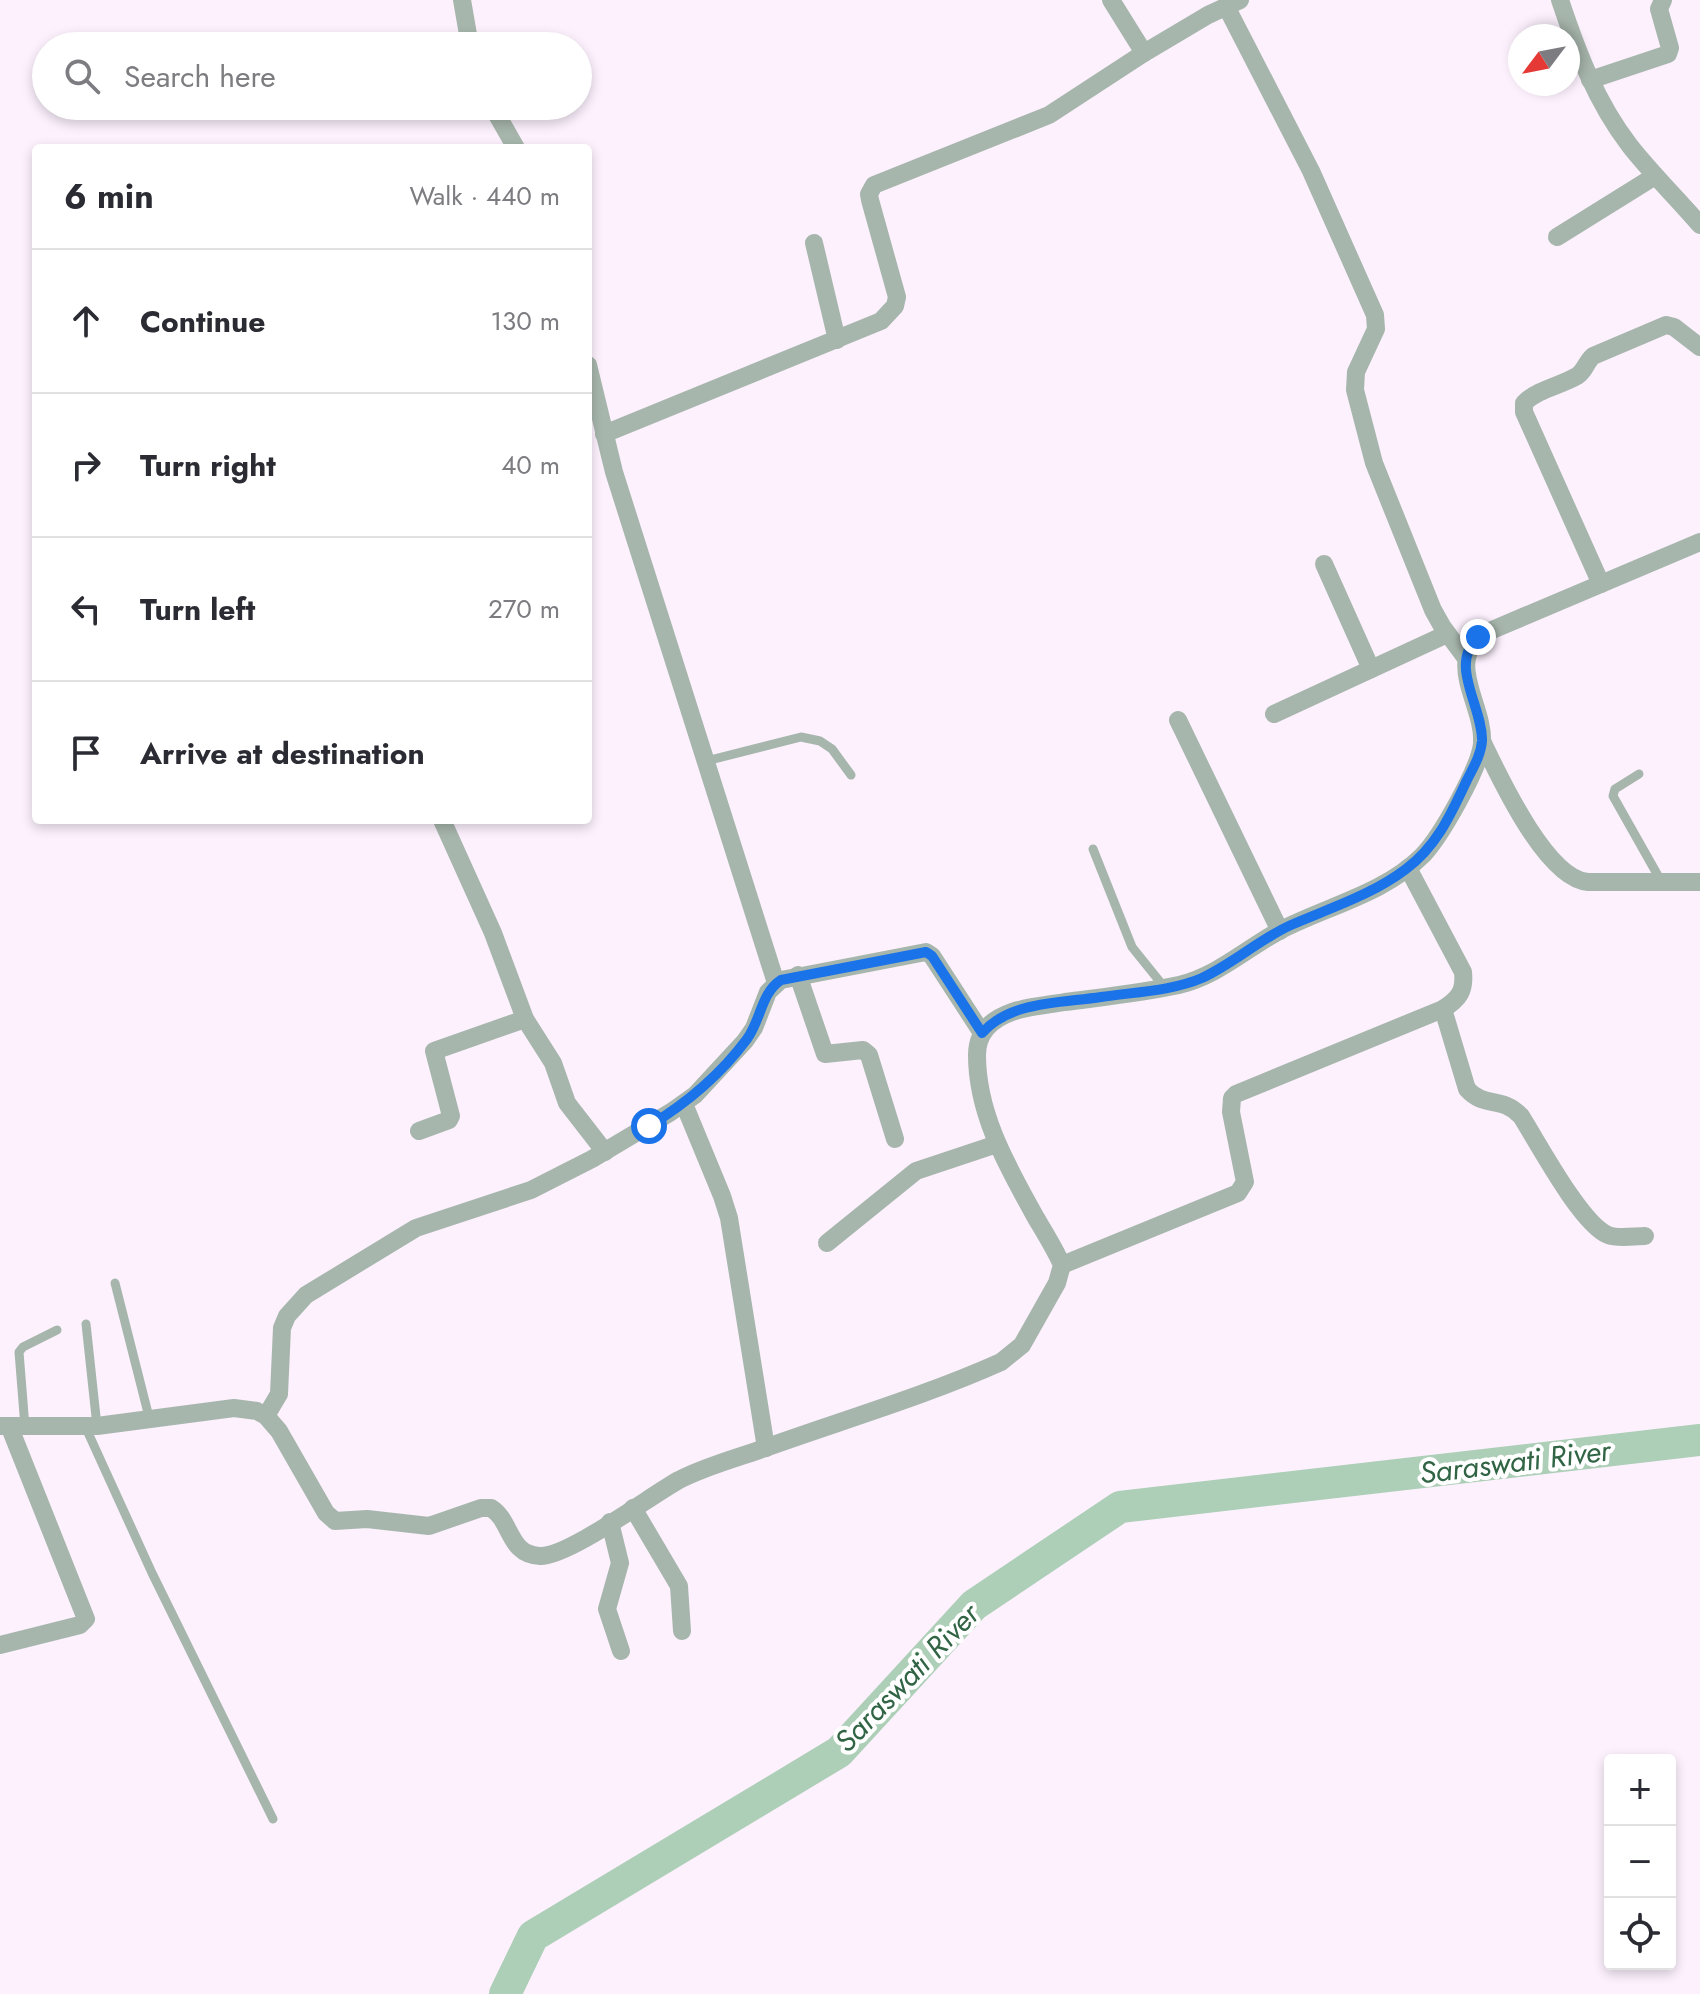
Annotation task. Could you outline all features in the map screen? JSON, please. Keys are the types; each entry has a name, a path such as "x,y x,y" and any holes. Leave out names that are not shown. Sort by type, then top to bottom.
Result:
{"street":[{"path":"462,0 468,32"},
{"path":"1111,0 1144,53"},
{"path":"1560,0 1590,80 1628,143 1700,225"},
{"path":"1590,80 1668,54 1670,48 1659,9 1663,0"},
{"path":"604,434 881,321 895,306 895,288 870,200 869,194 874,185 1037,120 1144,53 1235,2 1375,315 1376,329 1356,372 1355,390 1377,470 1433,610 1465,657 1482,741 1526,825 1569,875 1588,882 1700,882"},
{"path":"500,120 514,144"},
{"path":"1557,237 1655,176"},
{"path":"814,243 837,340"},
{"path":"1601,584 1524,412 1524,403 1581,374 1593,356 1666,325 1674,327 1700,347"},
{"path":"592,382 604,434 776,983"},
{"path":"1465,657 1472,643 1485,633 1700,542"},
{"path":"1324,564 1371,669"},
{"path":"1274,714 1447,634"},
{"path":"1178,720 1280,931"},
{"path":"0,1645 80,1625 86,1619 12,1427 91,1426 150,1421 234,1408 257,1411 279,1431 326,1513 335,1521 367,1519 429,1526 481,1508 491,1508 498,1513 520,1549 538,1556 559,1552 688,1476 1001,1362 1022,1345 1057,1283 1062,1265 997,1144 978,1076 977,1053 982,1033 998,1018 1026,1008 1165,988 1204,977 1280,931 1364,894 1408,868 1430,847 1447,821 1479,756 1482,741"},
{"path":"444,824 493,933 525,1019 553,1063 567,1103 605,1152"},
{"path":"1062,1265 1238,1193 1245,1182 1230,1104 1236,1094 1443,1009 1461,994 1463,972 1408,868"},
{"path":"266,1416 279,1394 282,1328 287,1316 306,1295 424,1225 508,1199 605,1152 684,1104 745,1041 754,1028 768,992 776,983 798,975 926,952 932,956 982,1033"},
{"path":"798,975 825,1054 863,1050 869,1055 895,1139"},
{"path":"1443,1009 1467,1089 1485,1101 1510,1105 1521,1116 1582,1213 1595,1227 1610,1236 1645,1236"},
{"path":"419,1131 449,1120 451,1116 434,1051 525,1019"},
{"path":"684,1104 729,1218 766,1448"},
{"path":"827,1243 916,1171 997,1144"},
{"path":"633,1508 679,1586 682,1631"},
{"path":"610,1522 620,1558 607,1609 621,1651"}],"lane":[{"path":"706,761 801,737 820,741 832,749 851,775"},
{"path":"1639,774 1615,789 1613,796 1661,881"},
{"path":"1093,849 1132,947 1165,988"},
{"path":"115,1283 150,1421"},
{"path":"86,1324 91,1426 163,1597 273,1819"},
{"path":"12,1427 19,1352 57,1330"}],"waterway":[{"name":"Saraswati River","path":"505,1994 533,1936 839,1752 974,1605 1120,1507 1700,1440"}],"route":[{"path":"649,1126 695,1095 745,1041 771,988 788,977 926,952 932,956 982,1033 998,1018 1026,1008 1165,988 1204,977 1280,931 1392,879 1430,847 1447,821 1479,756 1482,734 1465,662 1468,649 1478,637"}]}
